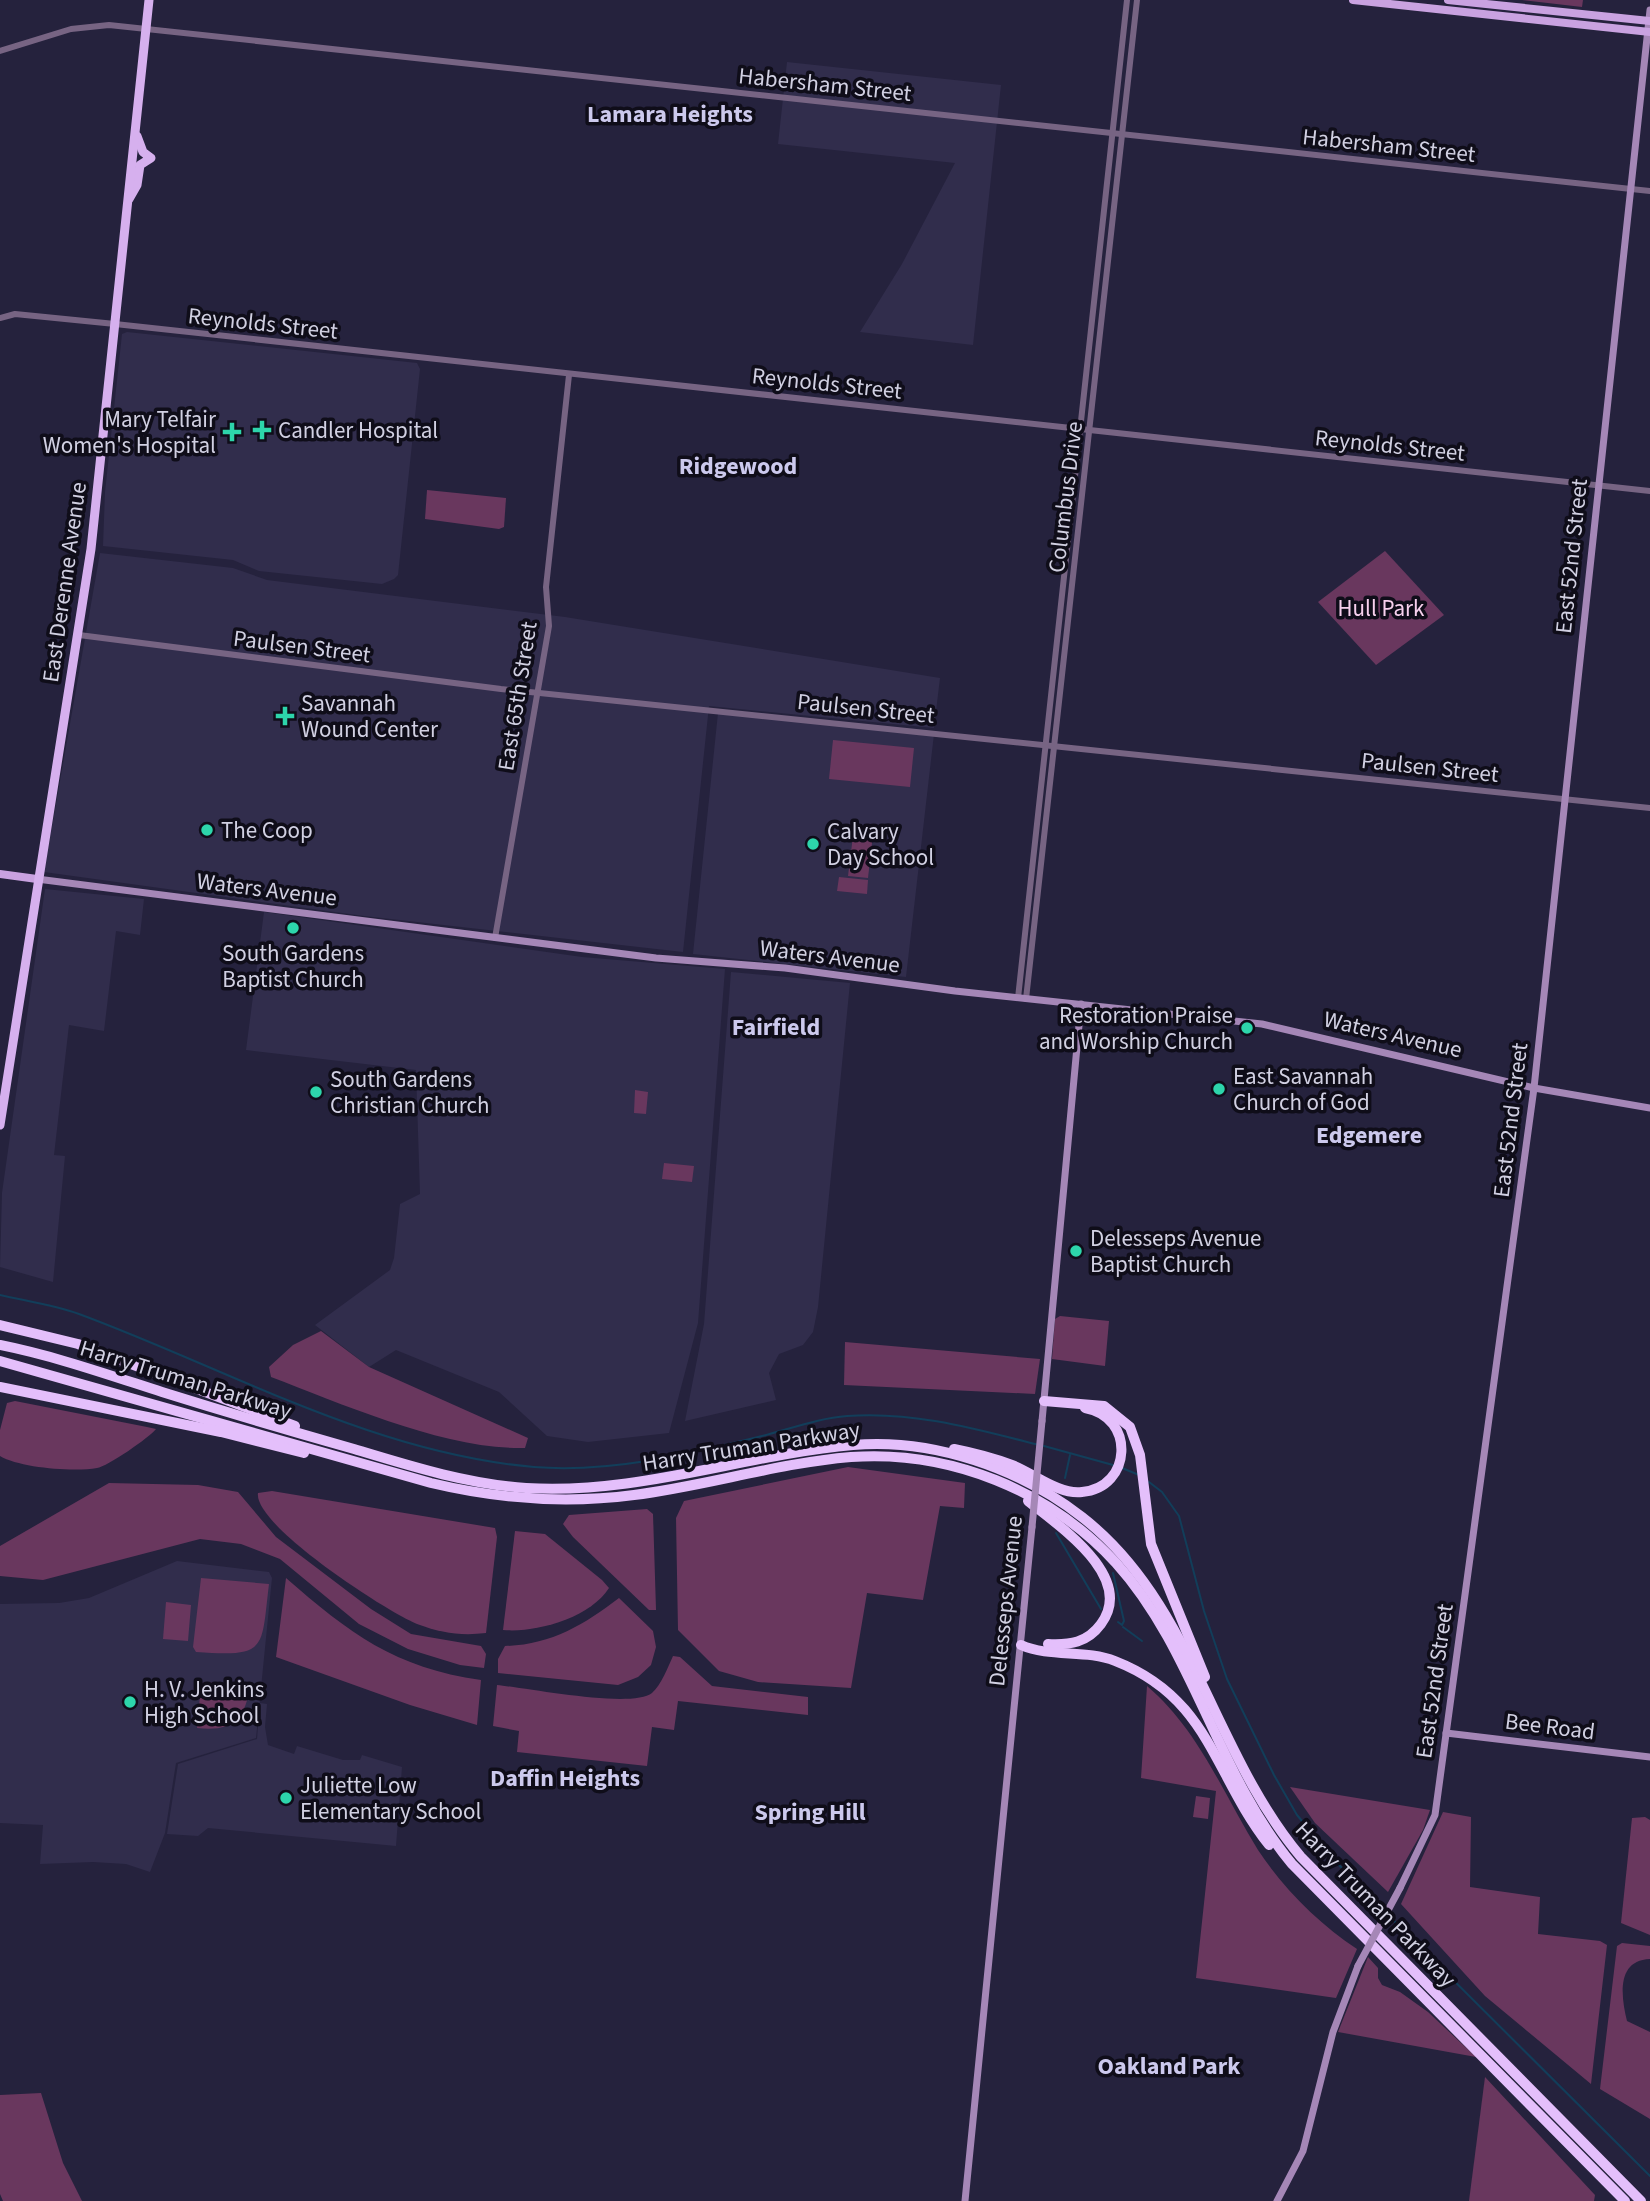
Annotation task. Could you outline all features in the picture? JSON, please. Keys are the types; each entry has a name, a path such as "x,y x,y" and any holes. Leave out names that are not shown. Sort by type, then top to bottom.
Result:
{"highway":[{"name":"East Derenne Avenue","path":"0,1125 37,879 79,635 149,0"},
{"path":"128,201 137,185 140,165 150,158 143,152 135,132"},
{"path":"0,1325 43,1334 99,1351 367,1453"},
{"name":"Harry Truman Parkway","path":"3,1345 460,1478 558,1489 633,1484 856,1445 926,1449 982,1463 1044,1491 1084,1518 1126,1558 1161,1605 1268,1813 1295,1850 1641,2201"},
{"name":"Harry Truman Parkway","path":"2,1362 431,1483 485,1494 558,1500 615,1497 821,1461 868,1456 925,1460 979,1473 1014,1488 1062,1515 1091,1539 1130,1580 1165,1635 1258,1819 1280,1850 1623,2201"},
{"path":"2,1388 221,1432 406,1481 485,1494"},
{"path":"856,1445 907,1442 981,1454 1078,1493 1089,1491 1110,1480 1117,1470 1121,1449 1117,1430 1105,1415 1091,1409 1044,1401"},
{"path":"1044,1401 1104,1406 1130,1427 1140,1455 1151,1544 1236,1752"},
{"path":"979,1473 1027,1500 1093,1556 1105,1576 1109,1592 1105,1619 1084,1640 1071,1644 1021,1645"},
{"path":"1021,1645 1111,1660 1163,1686 1194,1718 1254,1826 1276,1854 1320,1893"},
{"path":"1463,2022 1650,2200"}],"main road":[{"path":"1353,0 1649,32"},
{"path":"1448,0 1649,21"},
{"name":"East 52nd Street","path":"1277,2201 1303,2151 1333,2032 1358,1966 1435,1815 1534,1088 1650,10"},
{"name":"Waters Avenue","path":"0,874 687,961 785,968 1022,998 1262,1024 1534,1088 1650,1108"},
{"name":"Delesseps Avenue","path":"965,2201 1021,1645 1081,1004"},
{"name":"Bee Road","path":"1446,1733 1650,1757"}],"street":[{"name":"Columbus Drive","path":"1051,745 1080,429 1127,0"},
{"name":"Columbus Drive","path":"1022,998 1091,430 1137,0"},
{"name":"Habersham Street","path":"0,51 85,26 146,29 1650,191"},
{"name":"Reynolds Street","path":"0,318 15,314 115,324 1650,491"},
{"name":"East 65th Street","path":"495,938 549,626 547,587 569,375"},
{"name":"Paulsen Street","path":"79,635 538,693 1650,808"}],"shaded area":[{"path":"787,62 1001,85 973,345 860,332 902,264 955,163 778,144"},
{"name":"Candler Hospital","path":"127,332 417,363 420,369 398,575 382,584 259,571 233,560 103,546 105,492 122,334"},
{"path":"100,553 233,568 267,580 565,617 940,678 934,728 709,706 683,952 364,916 44,872"},
{"name":"Calvary Day School","path":"718,713 934,734 906,977 693,954"},
{"path":"45,889 144,899 140,935 116,931 104,1031 69,1025 54,1155 65,1156 53,1282 0,1267 2,1193"},
{"path":"264,912 582,957 725,969 698,1323 669,1433 588,1442 547,1436 499,1392 396,1350 369,1367 315,1325 390,1270 394,1258 400,1204 420,1194 416,1070 246,1050"},
{"path":"731,972 850,983 818,1307 813,1332 803,1345 779,1354 769,1373 776,1400 685,1421 704,1324"},
{"name":"H. V. Jenkins High School","path":"177,1561 269,1572 272,1578 256,1738 176,1763 165,1833 150,1872 126,1864 40,1864 43,1825 0,1823 0,1604 59,1603 89,1598"},
{"name":"Juliette Low Elementary School","path":"260,1703 267,1704 265,1727 268,1745 294,1754 297,1746 343,1760 360,1760 362,1755 402,1767 396,1846 208,1828 198,1836 167,1834 178,1764 257,1739"}],"green space":[{"path":"1522,0 1583,0 1582,7"},
{"path":"427,490 506,498 504,527 499,529 425,519"},
{"name":"Hull Park","path":"1385,551 1444,615 1376,665 1318,602"},
{"path":"833,740 914,748 910,787 829,779"},
{"path":"858,833 873,834 868,878 848,876 853,836"},
{"path":"839,877 868,880 867,894 837,891"},
{"path":"635,1090 648,1092 646,1114 634,1113"},
{"path":"664,1163 694,1166 692,1182 662,1179"},
{"path":"1060,1316 1109,1321 1105,1366 1052,1359 1055,1319"},
{"path":"321,1331 369,1367 528,1438 525,1448 494,1447 429,1434 271,1377 269,1367 293,1345"},
{"path":"845,1342 1040,1359 1035,1394 844,1385"},
{"path":"15,1401 156,1429 110,1463 97,1468 61,1469 20,1464 0,1456 0,1430 7,1403"},
{"path":"848,1467 965,1483 964,1508 940,1506 923,1600 867,1593 851,1688 758,1682 719,1671 678,1630 676,1518 684,1501"},
{"path":"109,1483 198,1485 238,1492 276,1537 371,1609 411,1634 481,1646 486,1654 484,1668 460,1665 408,1649 359,1624 280,1559 241,1544 200,1539 43,1580 0,1576 0,1546"},
{"path":"272,1491 495,1528 497,1537 486,1633 434,1630 401,1616 352,1586 298,1545 277,1525 262,1507 258,1493"},
{"path":"647,1509 653,1514 656,1610 649,1610 573,1537 563,1524 569,1515"},
{"path":"515,1531 545,1534 609,1588 589,1608 561,1621 531,1629 503,1630"},
{"path":"201,1578 269,1584 264,1623 256,1645 237,1653 196,1652 193,1647"},
{"path":"286,1578 331,1615 375,1645 423,1667 481,1680 477,1725 410,1705 276,1657"},
{"path":"619,1598 653,1631 656,1647 651,1665 638,1677 618,1685 498,1673 498,1659 505,1646 537,1642 566,1632"},
{"path":"166,1602 191,1605 188,1641 163,1639"},
{"path":"673,1656 680,1657 712,1686 808,1697 808,1715 678,1701 674,1730 652,1727 647,1766 517,1752 519,1731 493,1726 497,1685 602,1698 641,1697 655,1690"},
{"path":"204,1682 250,1686 245,1707 235,1721 219,1728 197,1728 201,1685"},
{"path":"1147,1686 1165,1703 1195,1742 1258,1850 1279,1878 1316,1917 1357,1949 1336,1998 1196,1978 1216,1791 1141,1778"},
{"path":"1290,1787 1430,1810 1423,1830 1388,1892 1315,1823"},
{"path":"1196,1796 1210,1798 1208,1819 1193,1817"},
{"path":"1443,1812 1471,1817 1470,1887 1540,1897 1538,1934 1600,1941 1607,1945 1591,2084 1485,1996 1401,1904"},
{"path":"1645,1817 1650,1820 1650,1935 1621,1923 1632,1818"},
{"path":"1622,1943 1650,1946 1650,1959 1639,1961 1626,1973 1623,2001 1627,2021 1650,2032 1650,2119 1600,2089 1617,1946"},
{"path":"1368,1957 1378,1968 1378,1978 1382,1985 1400,1992 1428,2012 1476,2057 1338,2032"},
{"path":"1485,2077 1595,2195 1594,2201 1469,2201"},
{"path":"41,2093 63,2163 82,2201 3,2201 0,2194 0,2095"}],"waterway":[{"path":"0,1295 79,1314 358,1427 474,1459 534,1467 619,1465 703,1450 825,1419 872,1415 944,1423 1039,1445"},
{"path":"1044,1446 1113,1465"},
{"path":"1065,1478 1070,1455"},
{"path":"1122,1468 1139,1475"},
{"path":"1149,1482 1162,1492 1179,1516 1204,1611 1227,1679 1274,1775 1297,1815 1339,1865 1384,1911"},
{"path":"1056,1533 1101,1609"},
{"path":"1113,1573 1124,1621 1122,1625 1118,1622"},
{"path":"1123,1627 1142,1641"},
{"path":"1388,1915 1650,2176"}],"place":[{"name":"Candler Hospital","path":"262,430"},
{"name":"Mary Telfair Women's Hospital","path":"232,432"},
{"name":"Savannah Wound Center","path":"285,716"},
{"name":"The Coop","path":"207,830"},
{"name":"Calvary Day School","path":"813,844"},
{"name":"South Gardens Baptist Church","path":"293,928"},
{"name":"Restoration Praise and Worship Church","path":"1247,1028"},
{"name":"East Savannah Church of God","path":"1219,1089"},
{"name":"South Gardens Christian Church","path":"316,1092"},
{"name":"Delesseps Avenue Baptist Church","path":"1076,1251"},
{"name":"H. V. Jenkins High School","path":"130,1702"},
{"name":"Juliette Low Elementary School","path":"286,1798"}],"district":[{"name":"Lamara Heights","path":"670,114"},
{"name":"Ridgewood","path":"738,466"},
{"name":"Fairfield","path":"776,1027"},
{"name":"Edgemere","path":"1369,1135"},
{"name":"Daffin Heights","path":"565,1778"},
{"name":"Spring Hill","path":"810,1812"},
{"name":"Oakland Park","path":"1169,2066"}]}
